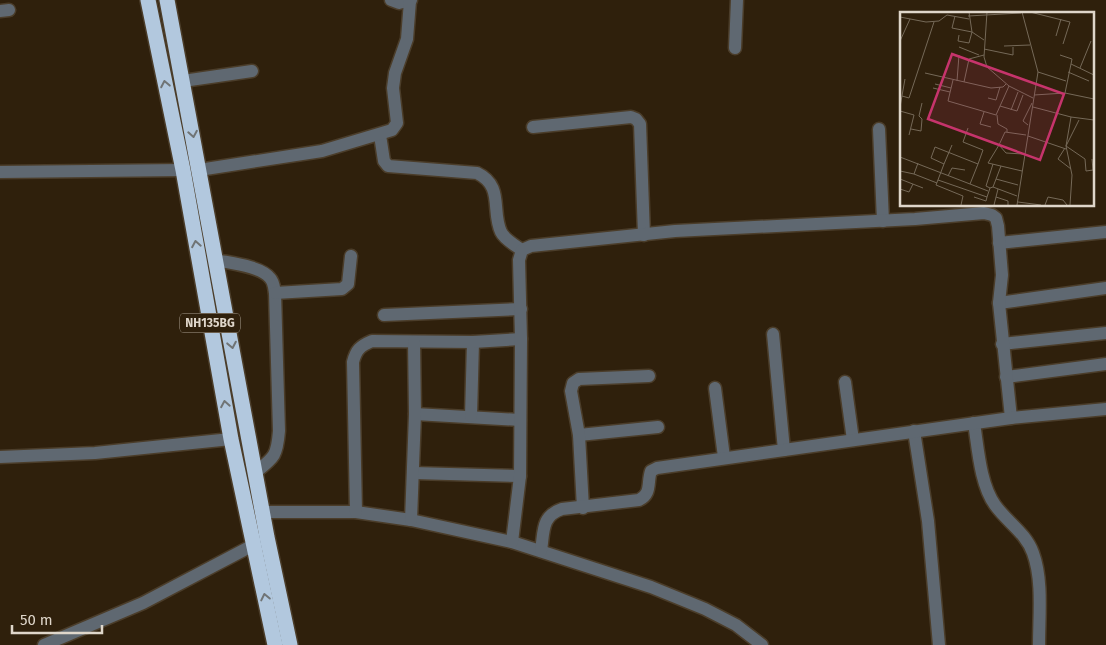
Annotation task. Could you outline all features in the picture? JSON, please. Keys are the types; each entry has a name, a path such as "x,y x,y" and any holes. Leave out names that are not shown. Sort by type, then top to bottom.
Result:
{"highway":[{"name":"NH135BG","path":"148,0 183,170 231,439 290,645"},
{"name":"NH135BG","path":"167,0 263,512 261,541 275,645"}],"street":[{"path":"199,170 322,151 392,130 396,123 393,88 395,73 407,39 410,0 399,3 391,0"},
{"path":"735,48 737,0"},
{"path":"183,81 252,71"},
{"path":"533,128 631,117 636,119 640,124 644,235"},
{"path":"879,129 883,221"},
{"path":"380,135 384,161 391,167 477,173 485,177 495,193 502,233 507,240 522,250"},
{"path":"0,172 183,170"},
{"path":"512,542 520,476 522,339 519,260 522,250 531,246 675,231 883,221 984,213 992,215 998,221 1002,275 999,303 1010,418"},
{"path":"999,243 1106,232"},
{"path":"275,293 342,289 348,284 351,256"},
{"path":"216,260 252,268 266,274 273,282 275,293 278,449 272,459 256,472"},
{"path":"999,303 1106,288"},
{"path":"384,315 521,308"},
{"path":"1002,344 1106,333"},
{"path":"773,334 784,450"},
{"path":"356,512 353,362 356,351 361,346 372,341 473,342 522,339"},
{"path":"412,520 415,414 414,342"},
{"path":"471,416 473,342"},
{"path":"1006,377 1106,364"},
{"path":"583,508 579,435 571,391 572,383 579,380 649,376"},
{"path":"844,382 853,440"},
{"path":"715,388 724,457"},
{"path":"541,551 547,518 562,509 583,508 645,498 651,471 657,468 1010,418 1106,409"},
{"path":"415,414 520,420"},
{"path":"974,423 985,485 990,496 995,505 1022,534 1033,551 1038,570 1039,645"},
{"path":"579,435 658,427"},
{"path":"914,431 928,521 939,645"},
{"path":"0,457 94,453 231,439"},
{"path":"414,473 520,476"},
{"path":"263,512 356,512 412,520 512,542 651,587 705,609 736,625 762,645"},
{"path":"44,645 143,603 261,541"}]}
